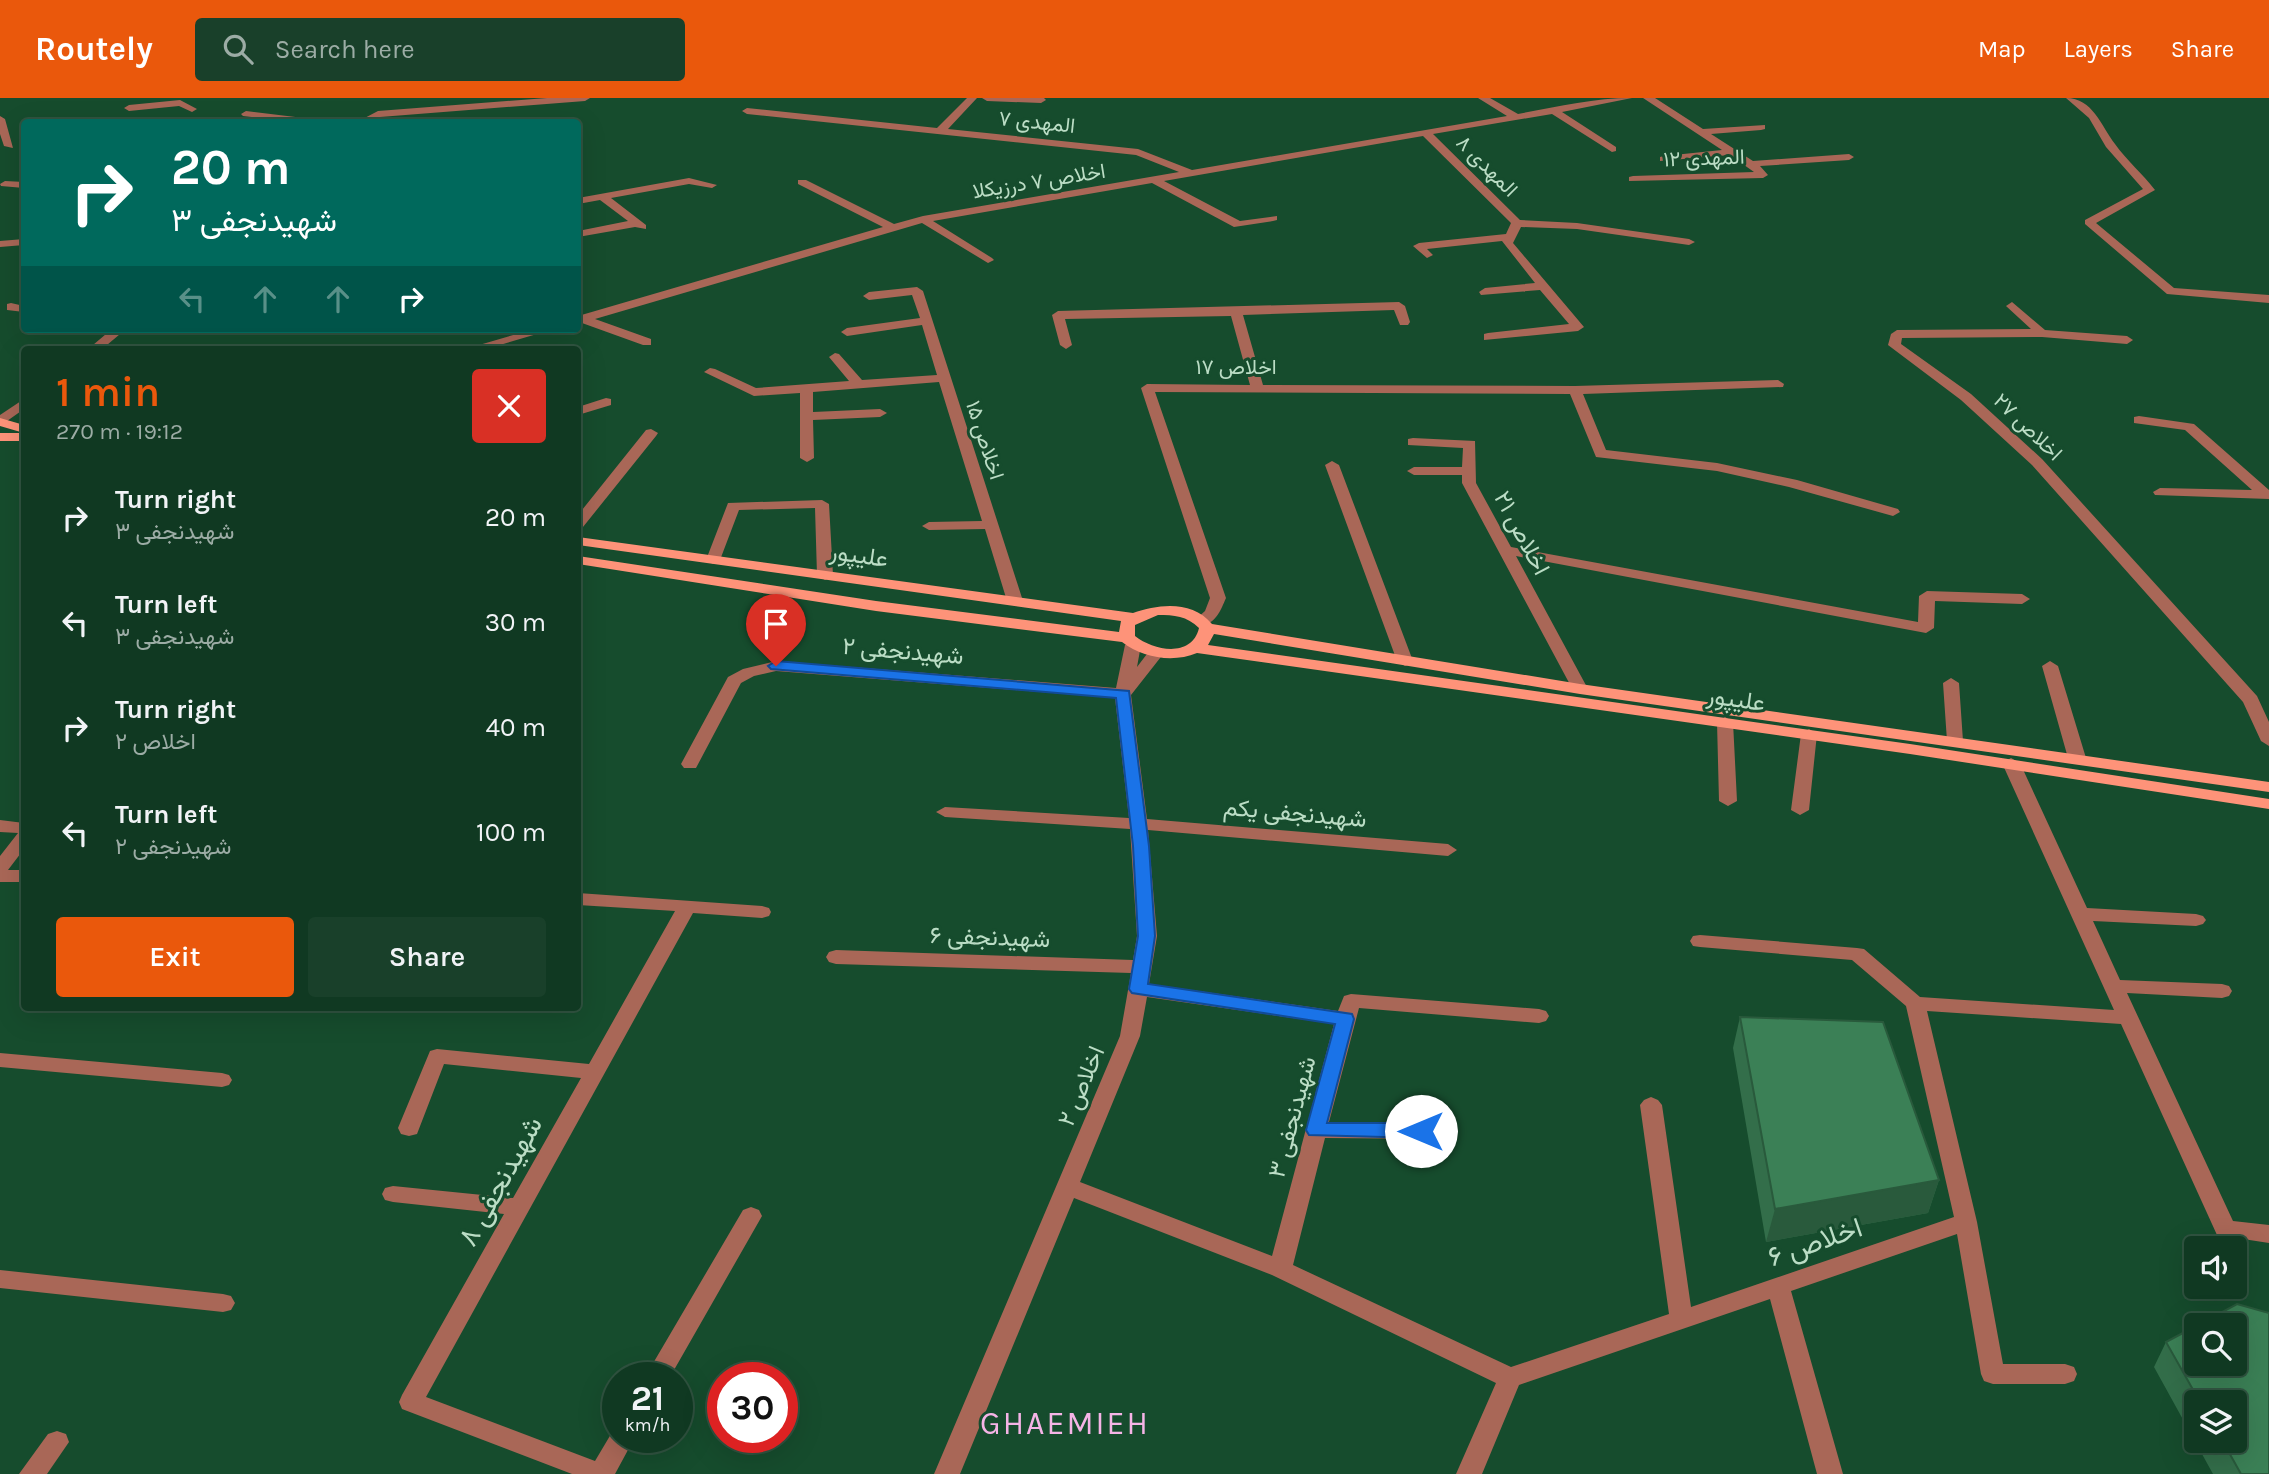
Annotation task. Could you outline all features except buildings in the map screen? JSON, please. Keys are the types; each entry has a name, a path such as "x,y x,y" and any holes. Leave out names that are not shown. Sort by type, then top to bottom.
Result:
{"main road":[{"path":"0,422 21,428"},
{"path":"0,437 21,437"},
{"name":"علیپور","path":"581,541 1134,618 1156,610 1182,611 1205,625 1405,661 1580,689 1955,741 2007,756 2077,758 2269,787"},
{"name":"علیپور","path":"581,560 1130,642 1156,653 1170,654 1195,648 1809,734 2007,756 2269,804"},
{"path":"1130,642 1127,624 1134,618"},
{"path":"1195,648 1203,642 1205,625"}],"street":[{"path":"123,118 135,98"},
{"path":"368,119 378,114 585,98"},
{"path":"940,131 972,98"},
{"path":"987,98 1041,100"},
{"path":"1483,98 1515,116"},
{"name":"اخلاص ۷ درزیکلا","path":"581,319 923,219 1156,181 1515,116 1580,100 1627,98"},
{"name":"المهدی ۱۲","path":"1633,179 1763,176 1751,164 1648,98"},
{"path":"2071,98 2093,116 2110,145 2150,190 2089,222 2171,291 2269,299"},
{"path":"129,108 180,103 192,109"},
{"path":"1551,109 1612,149"},
{"name":"المهدی ۷","path":"747,111 1138,152 1194,174"},
{"path":"246,114 288,119"},
{"path":"0,119 9,146"},
{"path":"1700,132 1761,127"},
{"name":"المهدی ۸","path":"1425,132 1517,223 1507,243 1578,327 1488,337"},
{"path":"1664,159 1732,152"},
{"path":"1751,164 1849,157"},
{"path":"581,201 689,180 712,185"},
{"path":"1156,181 1238,225 1273,218"},
{"path":"802,182 894,228"},
{"path":"5,184 21,185"},
{"path":"581,234 641,227 603,197"},
{"path":"923,219 988,260"},
{"path":"1517,223 1577,226 1689,242"},
{"path":"1427,255 1419,246 1510,237"},
{"path":"0,244 21,242"},
{"path":"1485,292 1543,286"},
{"name":"اخلاص ۱۵","path":"869,296 917,291 1015,601"},
{"path":"1066,345 1058,315 1399,306 1404,322"},
{"path":"2012,306 2042,332"},
{"path":"11,307 21,309"},
{"path":"1236,312 1257,388"},
{"path":"581,319 647,342"},
{"path":"847,332 926,321"},
{"name":"اخلاص ۲۷","path":"2127,340 2042,332 1896,334 1894,345 1966,397 2037,462 2251,700 2269,741"},
{"path":"98,346 115,333"},
{"path":"477,346 503,335"},
{"path":"835,356 859,385"},
{"path":"710,372 754,392 944,378"},
{"name":"اخلاص ۱۷","path":"1205,625 1218,598 1147,388 1575,390 1778,384"},
{"path":"806,388 807,458"},
{"path":"1575,390 1601,454 1717,467 1792,483 1893,512"},
{"path":"581,410 606,402"},
{"path":"0,422 21,405"},
{"path":"807,416 880,412"},
{"path":"2139,419 2189,427 2267,495"},
{"path":"581,520 651,433"},
{"name":"اخلاص ۲۱","path":"1413,442 1470,444 1469,483 1580,689"},
{"path":"1332,465 1405,661"},
{"path":"1414,471 1469,471"},
{"path":"2160,492 2267,495"},
{"path":"713,559 733,506 822,504 825,575"},
{"path":"929,526 990,525"},
{"path":"1505,550 1926,628 1927,596 2022,599"},
{"name":"اخلاص ۲","path":"947,1474 1130,1036 1147,936 1124,694 1130,642"},
{"path":"1124,694 1156,653"},
{"name":"شهیدنجفی ۲","path":"690,764 734,680 748,672 776,666 1124,694"},
{"path":"2050,666 2077,758"},
{"path":"1951,683 1955,741"},
{"path":"1725,722 1728,801"},
{"path":"1800,810 1809,734"},
{"path":"2007,756 2225,1229 2269,1234"},
{"name":"شهیدنجفی یکم","path":"945,812 1137,824 1448,850"},
{"path":"0,826 21,828"},
{"path":"0,868 21,840"},
{"path":"0,876 21,876"},
{"path":"581,900 762,912"},
{"name":"شهیدنجفی ۸","path":"601,1474 411,1402 687,906"},
{"path":"2080,914 2196,920"},
{"path":"1700,941 1857,954 1915,1003 2128,1018"},
{"name":"شهیدنجفی ۶","path":"836,957 1142,967"},
{"path":"2113,986 2222,991"},
{"path":"1138,989 1345,1019 1350,1001 1539,1016"},
{"path":"1915,1003 1966,1222 1993,1374 2065,1374"},
{"name":"شهیدنجفی ۳","path":"1280,1269 1345,1019"},
{"path":"409,1128 437,1056 595,1072"},
{"path":"0,1060 222,1080"},
{"path":"1651,1105 1681,1319"},
{"path":"1316,1130 1447,1131"},
{"path":"1067,1186 1280,1269 1510,1378 1469,1474"},
{"path":"393,1194 519,1207"},
{"path":"666,1362 751,1216"},
{"name":"اخلاص ۶","path":"1510,1378 1966,1222"},
{"path":"0,1279 223,1303"},
{"path":"1778,1287 1830,1474"},
{"path":"32,1474 57,1442"},
{"path":"601,1474 613,1453"}],"district":[{"name":"GHAEMIEH","path":"1065,1423"}],"route":[{"path":"776,666 1124,694 1141,846 1147,936 1138,989 1345,1019 1316,1130 1421,1131"}]}
